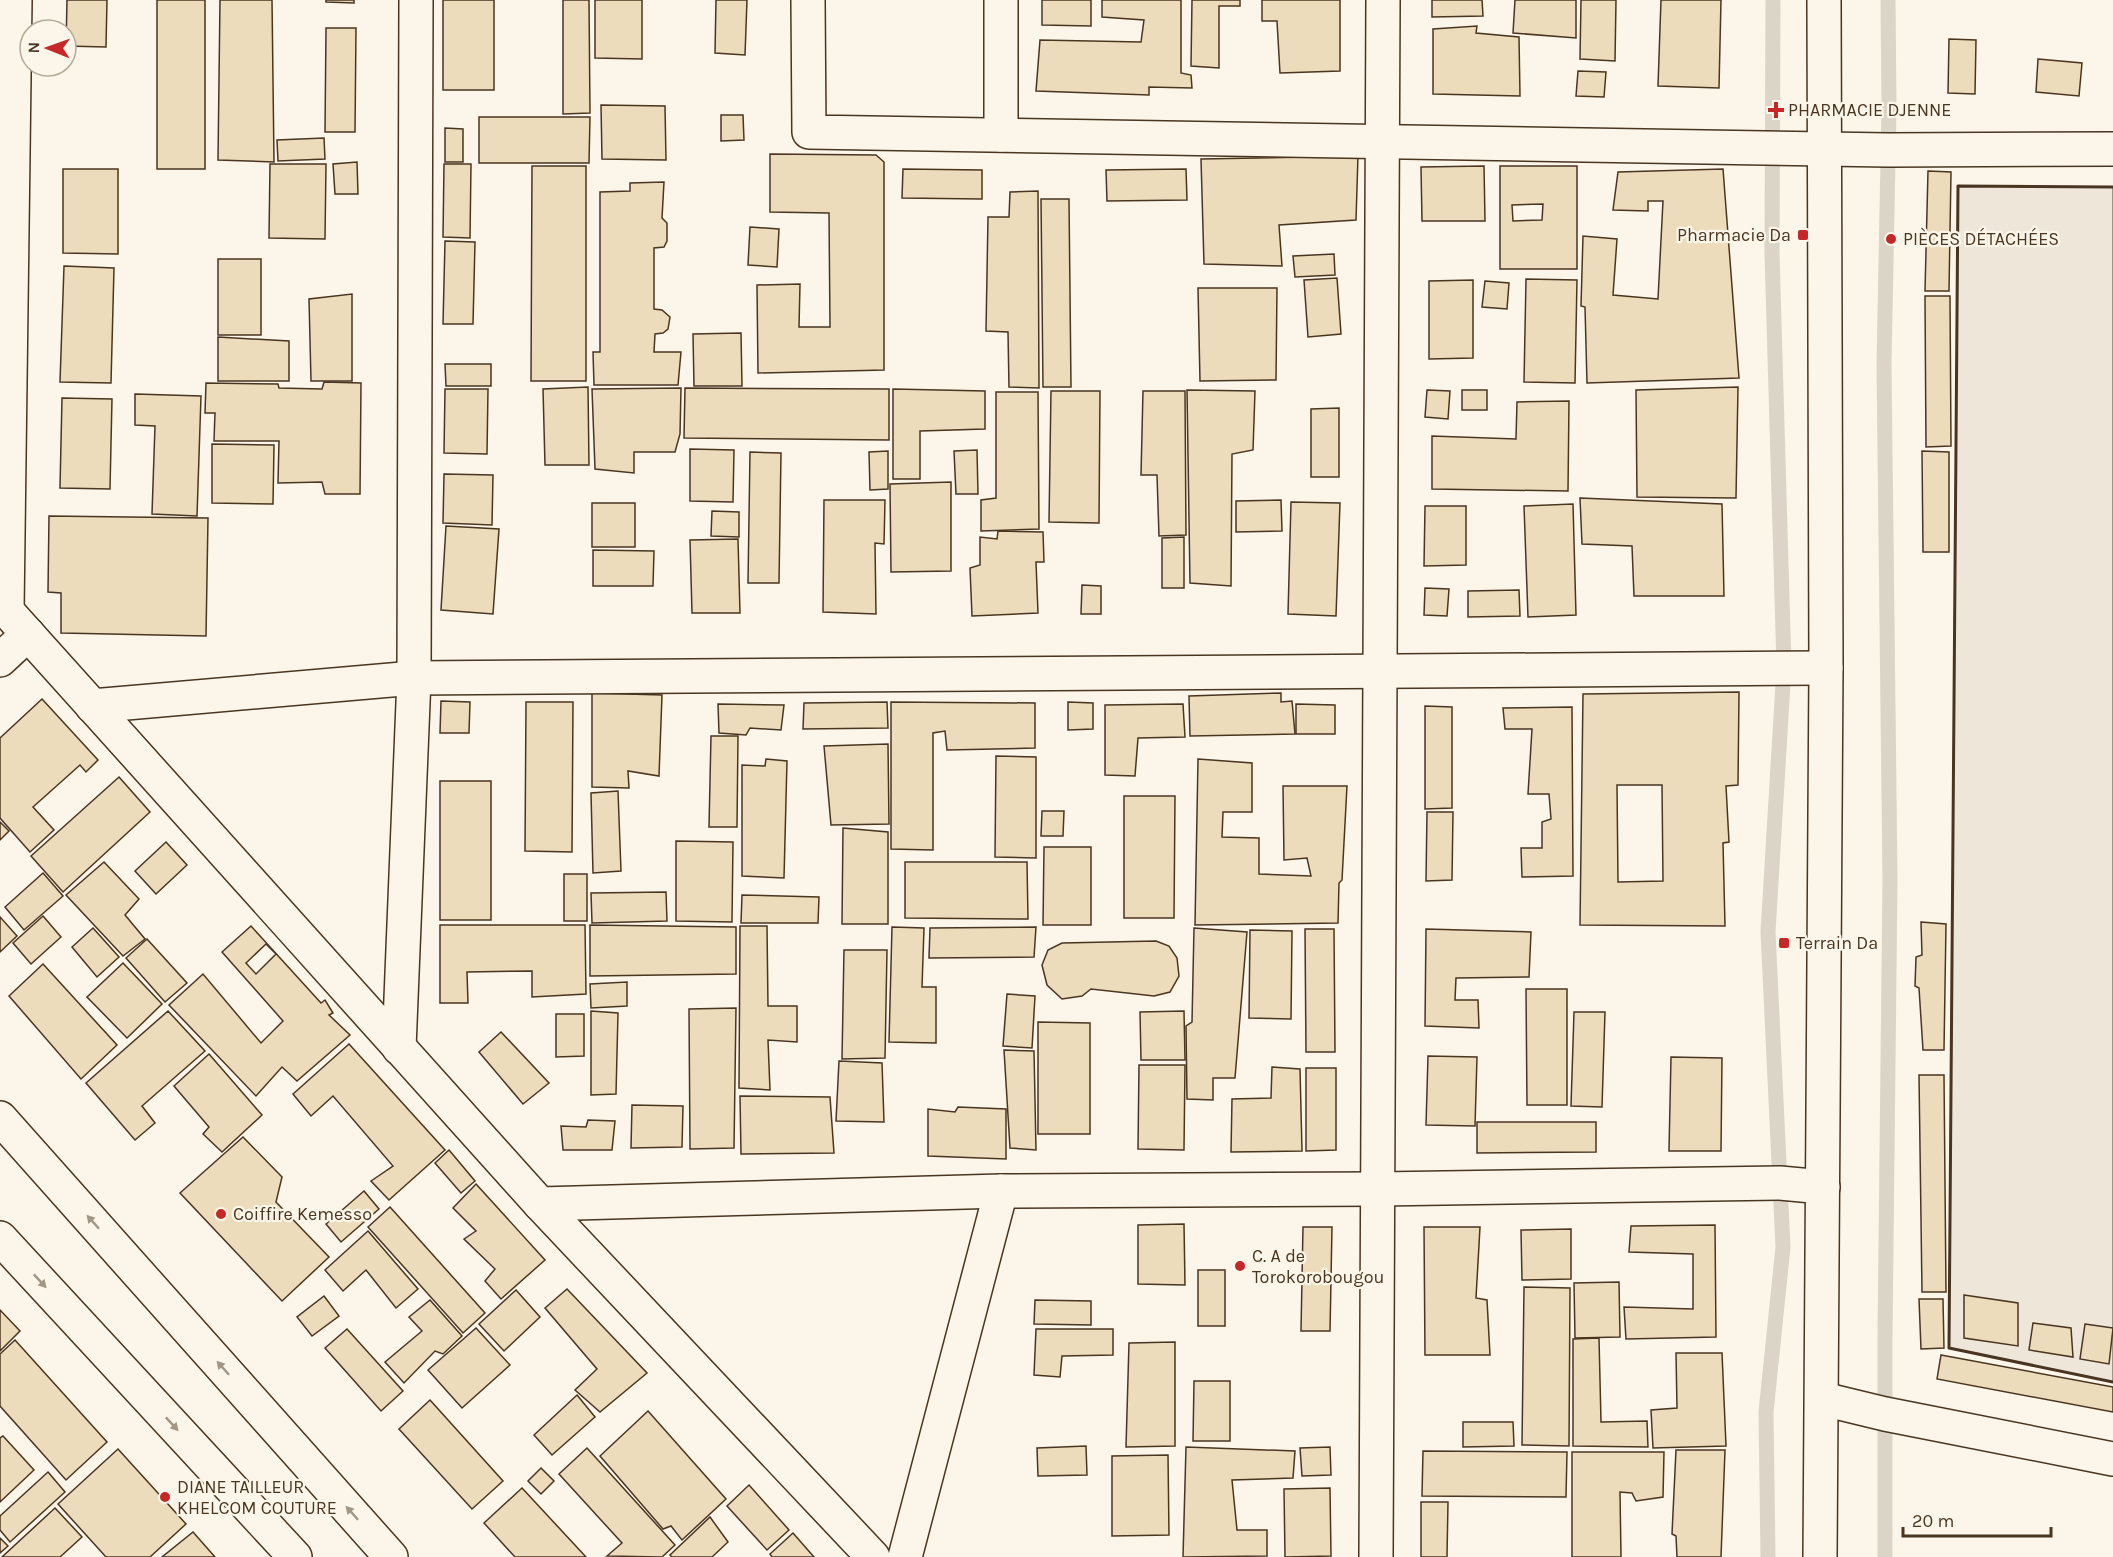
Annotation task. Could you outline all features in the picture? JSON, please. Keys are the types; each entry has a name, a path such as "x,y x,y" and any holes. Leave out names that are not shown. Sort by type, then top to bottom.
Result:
{"street":[{"path":"0,660 12,616 15,0"},
{"path":"399,1048 414,678 416,0"},
{"path":"808,0 809,132 1825,148 2113,149"},
{"path":"1001,0 1001,135"},
{"path":"1376,1557 1383,0"},
{"path":"1820,1557 1823,1399 1826,668 1824,0"},
{"path":"12,616 540,1204 873,1557"},
{"path":"92,706 414,678 1826,668"},
{"path":"0,1118 391,1557"},
{"path":"540,1204 1001,1191 1379,1189 1780,1183 1823,1187"},
{"path":"905,1557 1001,1191"},
{"path":"0,1238 295,1557"},
{"path":"1823,1399 1885,1414 2113,1459"}],"shaded area":[{"path":"1958,186 2113,187 2113,1382 1949,1348"}],"building":[{"path":"67,0 107,0 106,47 78,46 78,18 67,18"},
{"path":"157,0 205,0 205,169 157,169"},
{"path":"220,0 272,0 274,162 218,160"},
{"path":"326,0 354,0 354,3 326,2"},
{"path":"443,0 494,0 494,90 443,90"},
{"path":"563,0 589,0 590,113 563,114"},
{"path":"595,0 642,0 642,59 595,58"},
{"path":"716,0 747,0 745,55 715,53"},
{"path":"1042,0 1091,0 1091,26 1042,25"},
{"path":"1102,0 1181,0 1181,73 1191,75 1192,88 1149,87 1149,95 1036,91 1040,40 1141,42 1144,20 1102,17"},
{"path":"1192,0 1240,0 1240,6 1219,6 1219,68 1191,66"},
{"path":"1262,0 1340,0 1340,71 1280,73 1277,21 1262,21"},
{"path":"1432,0 1482,0 1483,16 1432,17"},
{"path":"1515,0 1576,0 1576,38 1513,33"},
{"path":"1581,0 1616,0 1615,61 1580,59"},
{"path":"1661,0 1721,0 1719,88 1658,86"},
{"path":"1477,26 1476,33 1519,37 1520,96 1433,94 1433,29"},
{"path":"326,28 356,28 355,132 325,132"},
{"path":"1949,39 1976,40 1975,94 1948,93"},
{"path":"2038,59 2082,63 2079,96 2036,92"},
{"path":"1578,71 1606,72 1604,97 1576,96"},
{"path":"601,105 665,106 666,160 602,159"},
{"path":"721,115 743,115 744,140 721,141"},
{"path":"479,117 590,117 589,163 479,163"},
{"path":"445,128 463,129 463,162 445,162"},
{"path":"324,138 325,159 278,161 277,140"},
{"path":"770,154 876,155 884,162 884,370 758,373 757,285 800,284 799,327 830,327 829,213 770,212"},
{"path":"1358,156 1356,220 1279,225 1282,266 1204,264 1201,159"},
{"path":"357,162 358,194 335,194 333,164"},
{"path":"270,164 326,164 325,239 269,238"},
{"path":"444,164 471,164 470,238 443,237"},
{"path":"532,166 586,166 586,381 531,381"},
{"path":"1484,166 1485,221 1422,221 1421,167"},
{"path":"1500,166 1577,166 1577,269 1500,269","holes":["1543,204 1542,220 1513,221 1512,205"]},
{"path":"63,169 118,169 118,254 63,253"},
{"path":"903,169 982,170 982,199 902,198"},
{"path":"1186,169 1187,200 1107,201 1106,170"},
{"path":"1723,169 1739,378 1587,383 1585,307 1581,306 1583,236 1617,239 1613,295 1658,299 1663,201 1648,201 1648,211 1613,210 1618,172"},
{"path":"1928,171 1951,172 1949,291 1925,291"},
{"path":"664,182 662,218 667,223 667,241 664,247 654,248 654,309 662,310 670,317 668,329 663,333 655,334 654,352 681,352 678,385 594,385 593,352 600,352 600,192 630,191 630,183"},
{"path":"1038,191 1039,388 1009,387 1008,332 986,331 988,217 1009,217 1010,192"},
{"path":"1041,199 1069,199 1071,387 1043,387"},
{"path":"750,227 779,229 777,267 748,265"},
{"path":"445,241 475,242 473,324 443,324"},
{"path":"1334,254 1335,275 1295,277 1293,256"},
{"path":"218,259 261,259 261,335 218,335"},
{"path":"64,266 114,268 111,383 60,382"},
{"path":"1337,278 1341,334 1308,337 1304,280"},
{"path":"1526,279 1577,280 1575,383 1524,382"},
{"path":"1473,280 1473,358 1429,359 1429,281"},
{"path":"1485,281 1509,283 1507,309 1482,307"},
{"path":"1198,288 1277,288 1276,380 1200,381"},
{"path":"352,294 352,381 311,381 309,299"},
{"path":"1925,296 1950,296 1951,446 1926,447"},
{"path":"741,333 742,386 694,386 693,334"},
{"path":"218,337 289,341 289,381 218,381"},
{"path":"445,364 491,364 491,386 446,386"},
{"path":"324,382 361,383 360,494 325,494 322,482 278,483 279,441 214,441 215,413 205,413 206,383 278,384 279,388 322,389"},
{"path":"588,387 589,465 545,465 543,389"},
{"path":"1738,387 1736,498 1637,497 1636,390"},
{"path":"681,388 680,434 675,452 634,452 634,473 595,469 592,389"},
{"path":"685,388 889,389 889,440 684,438"},
{"path":"445,389 488,389 487,454 444,453"},
{"path":"893,389 985,391 985,429 920,431 920,479 893,479"},
{"path":"1187,390 1255,391 1253,450 1232,454 1231,586 1190,583"},
{"path":"1427,390 1450,391 1448,419 1425,417"},
{"path":"1462,390 1487,390 1487,410 1462,410"},
{"path":"1051,391 1100,391 1099,523 1049,522"},
{"path":"1143,391 1185,391 1186,535 1159,536 1157,475 1141,475"},
{"path":"996,392 1038,392 1039,529 981,531 981,500 996,498"},
{"path":"135,394 201,396 197,516 152,514 155,426 135,425"},
{"path":"62,398 112,399 110,489 60,488"},
{"path":"1569,401 1568,491 1432,489 1432,436 1516,439 1517,402"},
{"path":"1339,408 1339,477 1311,477 1311,409"},
{"path":"212,444 274,445 273,504 212,503"},
{"path":"690,449 734,450 733,502 690,501"},
{"path":"977,450 978,494 956,494 954,451"},
{"path":"888,451 888,489 870,490 869,452"},
{"path":"1922,451 1949,452 1949,552 1923,552"},
{"path":"750,452 781,453 779,583 748,583"},
{"path":"444,474 493,475 492,525 443,523"},
{"path":"951,482 951,571 891,572 890,484"},
{"path":"1580,498 1722,504 1724,596 1634,596 1632,546 1582,544"},
{"path":"824,500 885,500 884,544 875,543 876,614 823,612"},
{"path":"1281,500 1282,531 1236,532 1236,501"},
{"path":"1291,502 1340,503 1336,616 1288,614"},
{"path":"592,503 635,503 635,547 592,547"},
{"path":"1573,504 1576,615 1528,617 1524,506"},
{"path":"1425,506 1466,506 1466,565 1424,566"},
{"path":"712,511 739,512 739,537 711,536"},
{"path":"49,516 208,518 206,636 61,633 61,593 48,592"},
{"path":"446,526 499,529 493,614 441,610"},
{"path":"998,531 1043,532 1044,562 1036,562 1038,613 972,616 970,568 980,565 980,537 997,539"},
{"path":"1184,537 1184,588 1162,588 1162,538"},
{"path":"738,539 740,613 692,613 690,540"},
{"path":"593,550 654,551 653,586 593,586"},
{"path":"1082,585 1101,586 1101,614 1081,614"},
{"path":"1425,588 1449,589 1447,616 1424,615"},
{"path":"1519,590 1520,616 1468,617 1468,591"},
{"path":"1739,692 1738,785 1726,786 1729,842 1723,843 1725,926 1580,925 1583,694","holes":["1617,785 1662,785 1663,881 1618,882"]},
{"path":"592,693 662,695 659,776 628,771 629,788 592,787"},
{"path":"1281,693 1281,702 1292,701 1295,734 1190,736 1189,696"},
{"path":"42,699 98,760 86,772 80,765 33,807 54,830 30,852 0,818 0,738"},
{"path":"441,701 470,702 469,733 440,733"},
{"path":"526,702 573,702 572,852 525,851"},
{"path":"887,702 888,728 803,729 804,703"},
{"path":"891,702 1035,703 1035,748 947,750 945,731 933,733 933,850 891,849"},
{"path":"1068,702 1093,703 1093,729 1068,730"},
{"path":"718,704 784,705 781,730 750,728 746,735 719,733"},
{"path":"1183,704 1185,737 1138,738 1135,776 1105,775 1105,705"},
{"path":"1296,704 1335,705 1335,734 1296,734"},
{"path":"1425,706 1452,707 1452,808 1425,809"},
{"path":"1572,707 1573,876 1522,877 1521,848 1542,848 1542,822 1551,819 1549,794 1528,794 1532,729 1505,729 1503,708"},
{"path":"711,736 738,736 737,827 709,827"},
{"path":"888,744 889,824 831,825 824,746"},
{"path":"996,756 1036,757 1036,858 995,857"},
{"path":"766,759 787,761 784,878 742,876 742,765 765,766"},
{"path":"1198,759 1252,763 1252,812 1223,812 1222,837 1259,838 1259,874 1311,876 1307,858 1284,860 1283,786 1347,786 1338,923 1195,925"},
{"path":"119,777 150,812 63,892 31,856"},
{"path":"440,781 491,781 491,920 440,920"},
{"path":"618,791 621,871 593,873 591,793"},
{"path":"1124,796 1175,796 1174,918 1124,918"},
{"path":"1042,811 1064,811 1063,836 1041,836"},
{"path":"1427,812 1453,812 1452,880 1426,881"},
{"path":"0,822 9,831 0,840"},
{"path":"843,828 888,832 888,924 842,924"},
{"path":"676,841 733,842 732,922 676,921"},
{"path":"166,842 187,865 156,894 135,871"},
{"path":"1044,847 1091,847 1091,925 1043,925"},
{"path":"104,862 139,899 125,915 145,939 123,956 66,895"},
{"path":"905,862 1027,862 1028,919 905,918"},
{"path":"43,873 63,896 24,930 5,907"},
{"path":"564,874 587,874 587,921 564,921"},
{"path":"666,892 667,921 592,923 591,893"},
{"path":"742,895 819,897 818,923 741,923"},
{"path":"43,916 61,937 31,964 13,943"},
{"path":"0,917 17,936 0,952"},
{"path":"1921,922 1946,924 1944,1050 1923,1050 1919,988 1915,986 1916,957 1922,955"},
{"path":"440,925 585,925 586,994 532,997 532,971 467,972 468,1003 440,1003"},
{"path":"590,925 736,927 736,974 590,976"},
{"path":"251,926 321,1003 325,1000 333,1013 329,1015 350,1035 297,1081 282,1067 256,1096 169,1005 203,974 261,1043 283,1021 222,952","holes":["266,944 276,954 256,974 246,963"]},
{"path":"740,926 767,926 768,1006 797,1006 797,1042 768,1040 770,1090 739,1088"},
{"path":"892,927 924,928 922,987 936,987 936,1043 889,1042"},
{"path":"1036,927 1034,957 929,958 930,928"},
{"path":"93,928 119,957 97,977 72,947"},
{"path":"1194,928 1247,932 1235,1078 1213,1078 1213,1100 1187,1099 1186,1026 1192,1022"},
{"path":"1305,929 1334,929 1335,1052 1306,1052"},
{"path":"1426,929 1531,932 1529,977 1456,978 1455,1000 1478,1000 1479,1028 1425,1026"},
{"path":"1250,930 1292,931 1291,1019 1249,1018"},
{"path":"147,939 187,983 165,1002 126,958"},
{"path":"1156,941 1169,946 1177,958 1179,976 1170,992 1154,996 1091,989 1082,996 1062,999 1047,985 1042,965 1048,950 1062,943"},
{"path":"844,950 887,950 885,1058 842,1059"},
{"path":"123,963 162,1004 127,1038 87,997"},
{"path":"43,964 117,1045 81,1079 9,996"},
{"path":"627,982 627,1006 591,1008 590,984"},
{"path":"1526,989 1567,989 1567,1105 1527,1105"},
{"path":"1007,994 1035,996 1032,1048 1003,1046"},
{"path":"736,1008 734,1148 690,1149 689,1009"},
{"path":"168,1011 205,1051 142,1106 155,1123 135,1140 86,1083"},
{"path":"591,1011 618,1013 616,1094 591,1095"},
{"path":"1184,1011 1185,1060 1141,1060 1140,1012"},
{"path":"1574,1012 1605,1012 1602,1107 1571,1106"},
{"path":"556,1014 584,1014 584,1056 556,1057"},
{"path":"1038,1022 1090,1023 1090,1134 1038,1134"},
{"path":"501,1032 549,1083 523,1104 479,1052"},
{"path":"349,1044 445,1150 389,1200 371,1181 393,1166 333,1096 311,1116 293,1094"},
{"path":"1004,1050 1034,1051 1036,1150 1010,1148"},
{"path":"209,1054 262,1115 222,1152 203,1134 209,1127 174,1086"},
{"path":"1428,1056 1477,1057 1475,1126 1426,1125"},
{"path":"1671,1057 1722,1058 1721,1151 1669,1151"},
{"path":"839,1061 882,1063 884,1122 836,1121"},
{"path":"1139,1065 1185,1065 1184,1150 1138,1149"},
{"path":"1272,1067 1300,1069 1302,1151 1231,1152 1232,1099 1271,1098"},
{"path":"1306,1068 1336,1068 1336,1150 1306,1151"},
{"path":"1919,1075 1944,1075 1946,1292 1922,1292"},
{"path":"740,1096 830,1097 834,1153 741,1154"},
{"path":"632,1105 683,1106 682,1147 631,1148"},
{"path":"958,1107 1006,1109 1006,1159 928,1156 928,1109 955,1112"},
{"path":"588,1120 615,1121 612,1150 563,1150 561,1126 586,1127"},
{"path":"1477,1122 1596,1122 1596,1152 1477,1153"},
{"path":"243,1137 282,1177 276,1202 329,1257 282,1301 180,1193"},
{"path":"449,1150 475,1181 461,1193 435,1163"},
{"path":"476,1184 545,1260 501,1299 485,1281 495,1269 464,1239 476,1231 453,1208"},
{"path":"364,1191 379,1209 341,1242 326,1224"},
{"path":"390,1207 485,1313 463,1333 368,1227"},
{"path":"1184,1224 1185,1285 1138,1284 1138,1225"},
{"path":"1715,1225 1716,1337 1626,1339 1624,1307 1693,1309 1693,1254 1629,1252 1631,1226"},
{"path":"1303,1227 1332,1227 1330,1331 1301,1331"},
{"path":"1424,1227 1480,1227 1476,1298 1487,1300 1490,1355 1425,1355"},
{"path":"1571,1229 1571,1279 1522,1280 1521,1230"},
{"path":"368,1231 418,1289 396,1308 366,1270 343,1291 325,1270"},
{"path":"1198,1270 1225,1270 1225,1326 1198,1326"},
{"path":"1619,1282 1620,1337 1575,1338 1574,1283"},
{"path":"1524,1287 1570,1288 1569,1446 1522,1445"},
{"path":"567,1289 647,1373 600,1412 575,1390 597,1369 545,1308"},
{"path":"516,1290 540,1317 504,1351 479,1324"},
{"path":"1964,1295 2018,1303 2018,1346 1964,1338"},
{"path":"324,1296 339,1316 312,1336 297,1317"},
{"path":"1919,1299 1943,1299 1944,1348 1921,1349"},
{"path":"430,1300 462,1336 443,1354 435,1351 404,1383 385,1362 422,1331 409,1317"},
{"path":"1035,1300 1091,1301 1091,1325 1034,1324"},
{"path":"0,1310 20,1331 0,1351"},
{"path":"2033,1323 2071,1328 2073,1357 2029,1350"},
{"path":"2085,1324 2113,1328 2109,1364 2080,1359"},
{"path":"476,1328 510,1365 462,1408 428,1370"},
{"path":"347,1329 403,1391 381,1411 325,1348"},
{"path":"1036,1329 1113,1329 1113,1355 1062,1356 1060,1377 1034,1375"},
{"path":"1599,1338 1601,1422 1647,1421 1648,1447 1573,1446 1573,1339"},
{"path":"15,1340 107,1442 66,1480 0,1406 0,1354"},
{"path":"1175,1342 1175,1446 1126,1447 1129,1343"},
{"path":"1676,1353 1722,1353 1726,1446 1653,1448 1651,1410 1677,1408"},
{"path":"1941,1355 2113,1387 2113,1412 1937,1379"},
{"path":"1194,1381 1230,1381 1230,1441 1193,1441"},
{"path":"577,1395 595,1417 552,1455 534,1435"},
{"path":"430,1400 503,1481 472,1509 399,1429"},
{"path":"648,1411 726,1499 682,1540 671,1526 663,1529 600,1456"},
{"path":"1463,1422 1513,1422 1514,1446 1463,1447"},
{"path":"3,1436 34,1470 0,1502 0,1438"},
{"path":"1086,1446 1087,1475 1038,1476 1037,1448"},
{"path":"1186,1447 1295,1451 1293,1478 1232,1480 1237,1530 1267,1530 1267,1556 1183,1557"},
{"path":"1330,1447 1331,1475 1302,1476 1300,1448"},
{"path":"587,1448 675,1545 662,1557 607,1556 622,1543 559,1474"},
{"path":"118,1449 186,1524 150,1557 106,1557 58,1504"},
{"path":"1676,1450 1725,1450 1721,1557 1677,1557 1676,1536 1672,1534"},
{"path":"1423,1451 1567,1452 1566,1497 1422,1496"},
{"path":"1572,1452 1664,1452 1663,1497 1636,1501 1632,1493 1620,1492 1621,1557 1572,1557"},
{"path":"1168,1455 1169,1535 1112,1536 1112,1456"},
{"path":"541,1468 554,1481 541,1494 528,1481"},
{"path":"48,1472 65,1492 10,1542 0,1530 0,1516"},
{"path":"749,1485 789,1530 767,1550 727,1506"},
{"path":"522,1488 586,1557 515,1557 484,1523"},
{"path":"1330,1488 1331,1556 1285,1557 1284,1489"},
{"path":"1421,1502 1448,1502 1447,1557 1421,1557"},
{"path":"55,1508 82,1537 60,1557 2,1557"},
{"path":"710,1517 728,1542 712,1557 672,1557 670,1555"},
{"path":"193,1532 215,1557 162,1557"},
{"path":"793,1533 814,1557 772,1557 770,1554"},
{"path":"0,1538 8,1546 0,1553"}],"waterway":[{"path":"1768,1557 1766,1412 1783,1247 1768,932 1784,667 1772,253 1773,0"},
{"path":"1885,1557 1890,880 1884,364 1889,109 1888,0"}],"wall":[{"path":"2113,187 1958,186 1949,1348 2113,1382"}],"place":[{"name":"PHARMACIE DJENNE","path":"1776,110"},
{"name":"Pharmacie Da","path":"1803,235"},
{"name":"PIÈCES DÉTACHÉES","path":"1891,239"},
{"name":"Terrain Da","path":"1784,943"},
{"name":"Coiffire Kemesso","path":"221,1214"},
{"name":"C. A de Torokorobougou","path":"1240,1266"},
{"name":"DIANE TAILLEUR KHELCOM COUTURE","path":"165,1497"}]}
